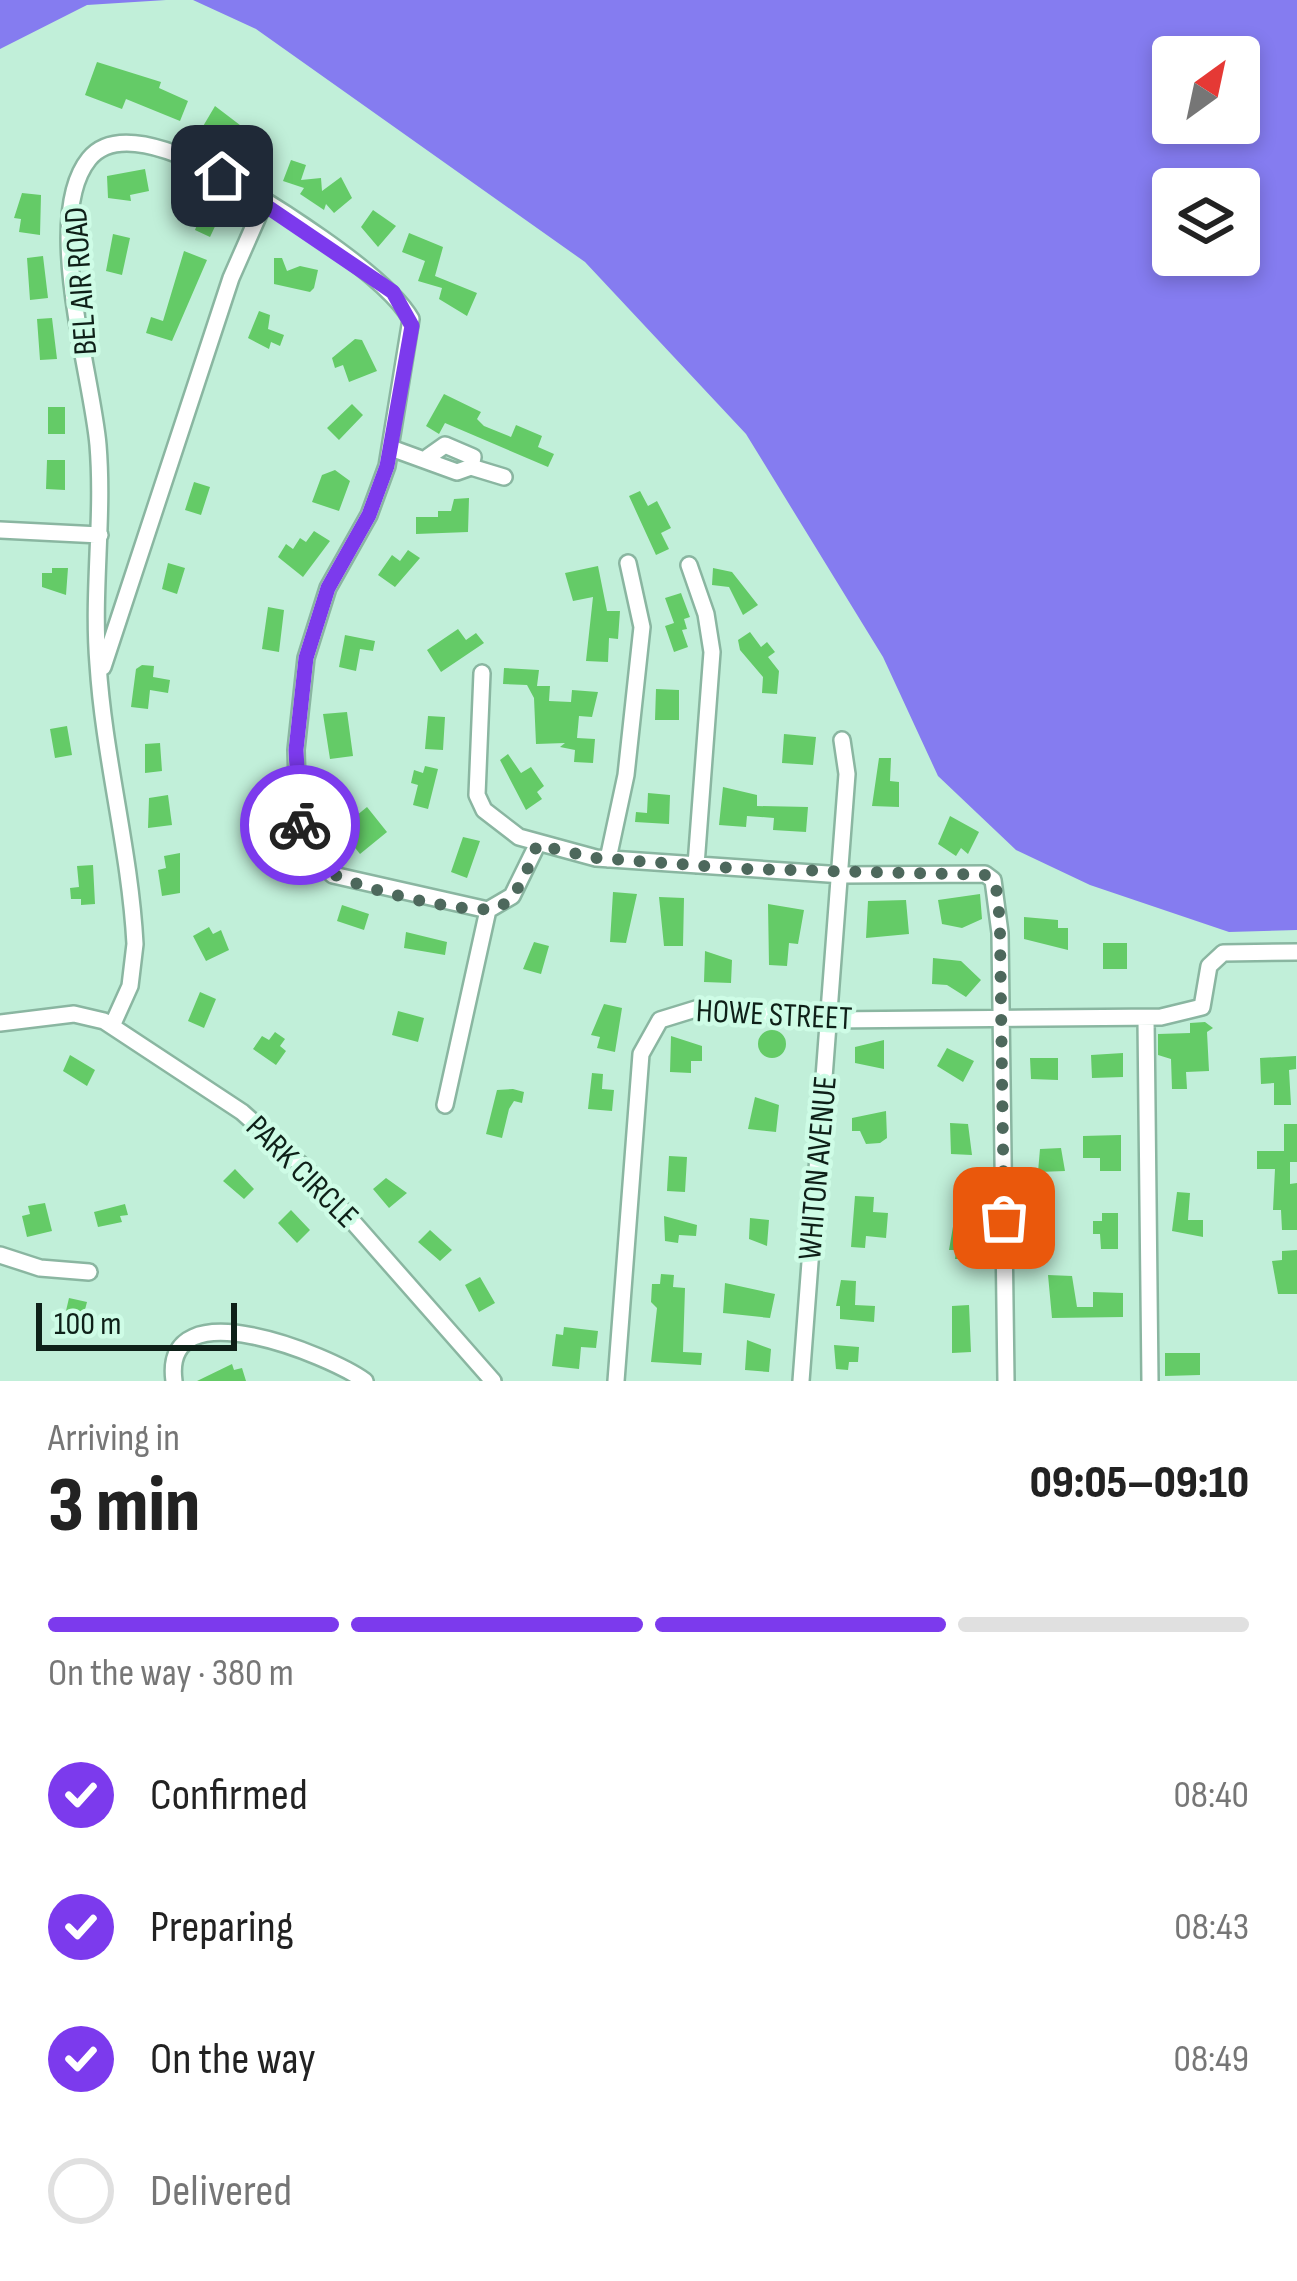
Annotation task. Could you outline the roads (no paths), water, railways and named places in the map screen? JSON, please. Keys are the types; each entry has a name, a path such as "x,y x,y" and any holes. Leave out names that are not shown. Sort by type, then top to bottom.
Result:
{"street":[{"name":"BEL AIR ROAD","path":"112,1026 130,986 135,944 99,681 98,439 70,235 77,178 97,150 109,145 148,147 202,165 393,292 411,319 391,448 369,515 328,588 309,645 297,733 298,816 312,856 333,875 379,890 488,910"},
{"path":"99,681 230,278 264,203"},
{"path":"391,448 428,457 442,470 471,466 504,477"},
{"path":"0,530 100,535"},
{"path":"608,859 626,775 642,627 628,563"},
{"path":"689,565 706,614 712,652 696,865"},
{"path":"482,673 477,795 505,829 537,845 608,859 837,875 989,875 998,894 1006,1381"},
{"name":"WHITON AVENUE","path":"801,1381 847,774 842,740"},
{"path":"445,1105 488,910 512,896 537,845"},
{"name":"HOWE STREET","path":"616,1381 645,1039 660,1020 685,1009 830,1020 1146,1019 1202,1007 1207,975 1217,956 1297,952"},
{"name":"PARK CIRCLE","path":"0,1023 74,1014 112,1026 283,1145 494,1381"},
{"path":"1146,1019 1150,1381"},
{"path":"0,1256 27,1265 89,1272"},
{"path":"173,1378 185,1341 208,1331 288,1347 365,1381"}]}
